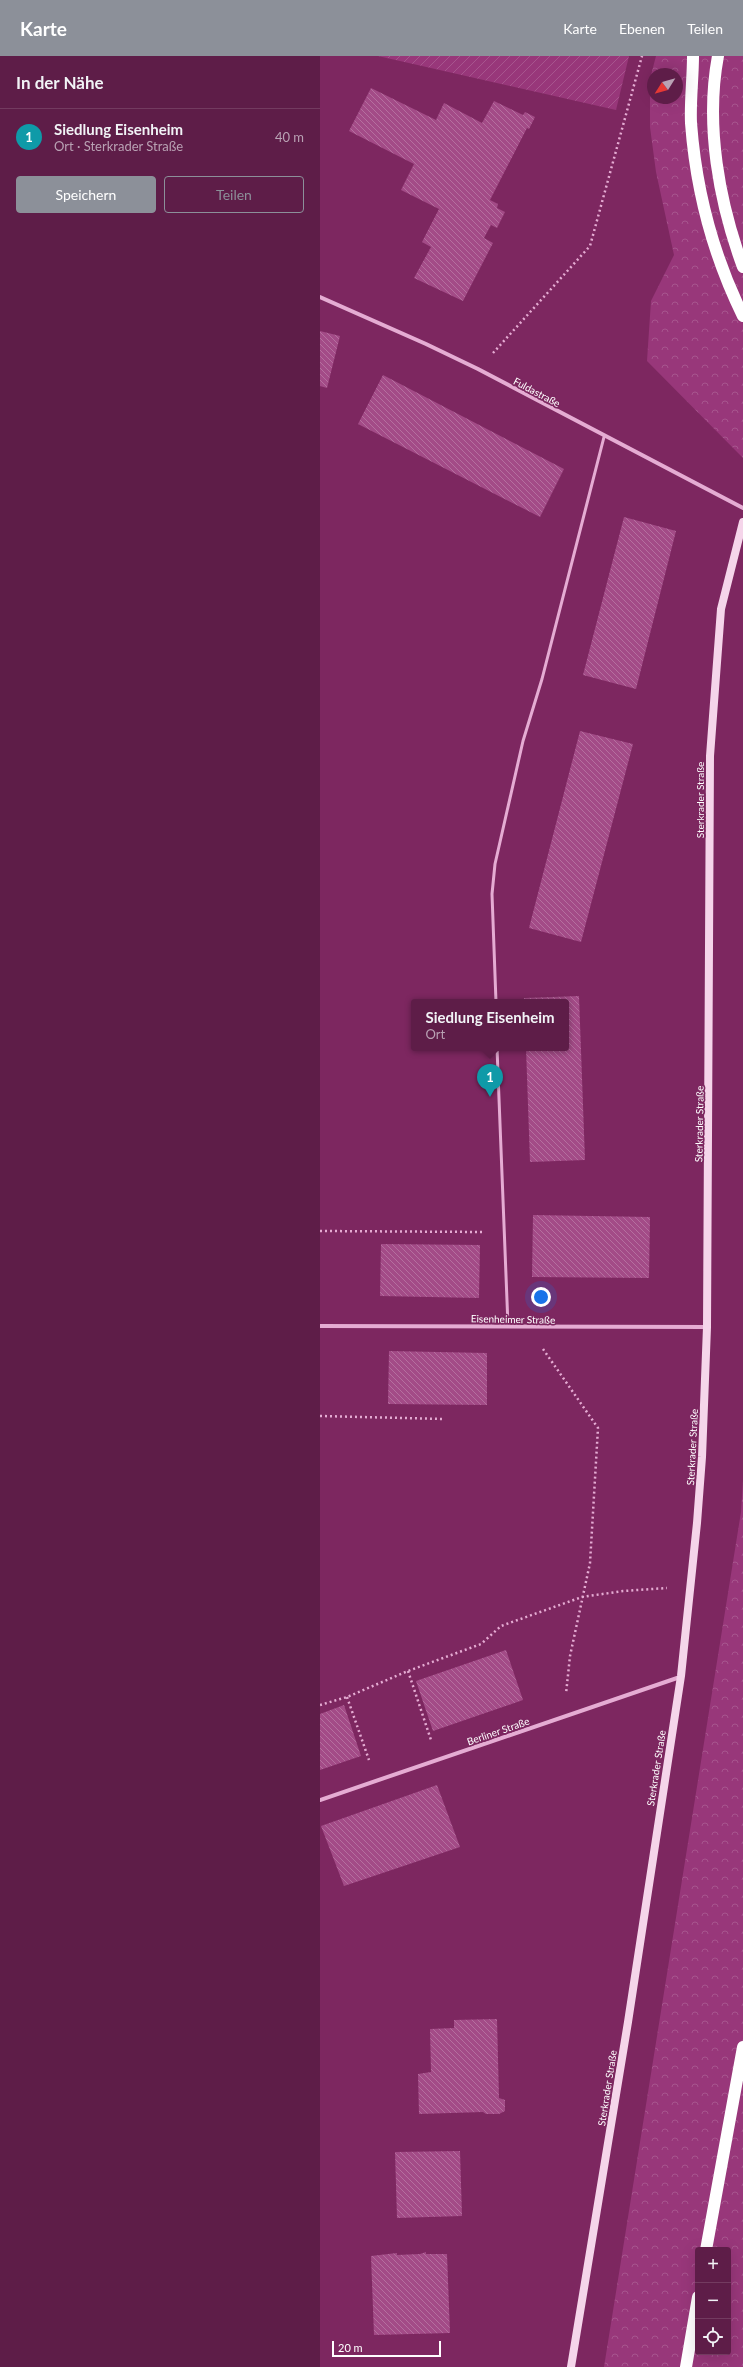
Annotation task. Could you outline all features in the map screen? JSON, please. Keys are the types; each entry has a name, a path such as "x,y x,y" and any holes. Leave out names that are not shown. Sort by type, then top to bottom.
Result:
{"highway":[{"path":"693,56 691,122 696,167 716,250 728,284 743,316"},
{"path":"718,56 714,96 715,135 720,182 730,231 743,267"},
{"path":"707,2247 743,2047"},
{"path":"686,2367 695,2314"}],"street":[{"name":"Fuldastraße","path":"320,297 419,340 478,369 604,437 706,487 743,508"},
{"name":"Sterkrader Straße","path":"571,2367 628,2022 681,1676 690,1587 702,1457 707,1326 710,756 721,609 743,522"},
{"name":"Eisenheimer Straße","path":"320,1326 707,1326"},
{"name":"Berliner Straße","path":"320,1800 681,1676"}],"lane":[{"path":"496,999 492,894 495,864 523,741 542,679 604,437"},
{"path":"497,1051 508,1326"}],"path":[{"path":"478,369 590,246 642,56"},
{"path":"320,1231 504,1232"},
{"path":"528,1327 598,1428 590,1563 570,1656 563,1717"},
{"path":"320,1416 444,1419"},
{"path":"320,1705 481,1644 501,1626 582,1597 622,1591 690,1587"},
{"path":"408,1671 438,1759"},
{"path":"347,1696 376,1781"}],"green space":[{"path":"378,56 629,56 616,110"},
{"path":"656,56 743,56 743,458 647,361 651,301 674,255 656,172 650,127 650,104 683,104 683,68 653,68"},
{"path":"743,1481 743,2367 604,2367 741,1512"}],"building":[{"path":"371,88 436,120 444,103 482,123 494,101 523,115 525,112 535,117 529,129 527,128 490,200 498,204 497,208 505,212 497,228 491,225 484,238 493,243 463,301 414,278 431,247 422,242 439,209 401,190 414,164 349,131"},
{"path":"320,331 340,336 327,388 320,386"},
{"path":"383,375 564,469 540,517 358,424"},
{"path":"624,517 676,531 636,689 583,675"},
{"path":"580,731 633,744 581,942 529,928"},
{"path":"579,996 585,1160 530,1162 526,1051 569,1051 569,999 524,998"},
{"path":"533,1215 650,1217 649,1278 532,1277"},
{"path":"381,1244 480,1245 479,1298 380,1296"},
{"path":"389,1351 487,1353 487,1405 388,1404"},
{"path":"506,1650 523,1700 433,1731 416,1681"},
{"path":"344,1705 361,1756 320,1770 320,1714"},
{"path":"437,1785 460,1847 344,1886 321,1826"},
{"path":"497,2019 499,2098 505,2100 505,2111 499,2114 486,2114 483,2112 419,2114 418,2074 431,2072 430,2029 454,2028 454,2020"},
{"path":"460,2151 462,2216 397,2218 395,2152"},
{"path":"426,2252 426,2254 447,2254 450,2333 374,2335 371,2256 397,2253 397,2255 420,2254"}],"place":[{"name":"Siedlung Eisenheim","path":"490,1097"}]}
